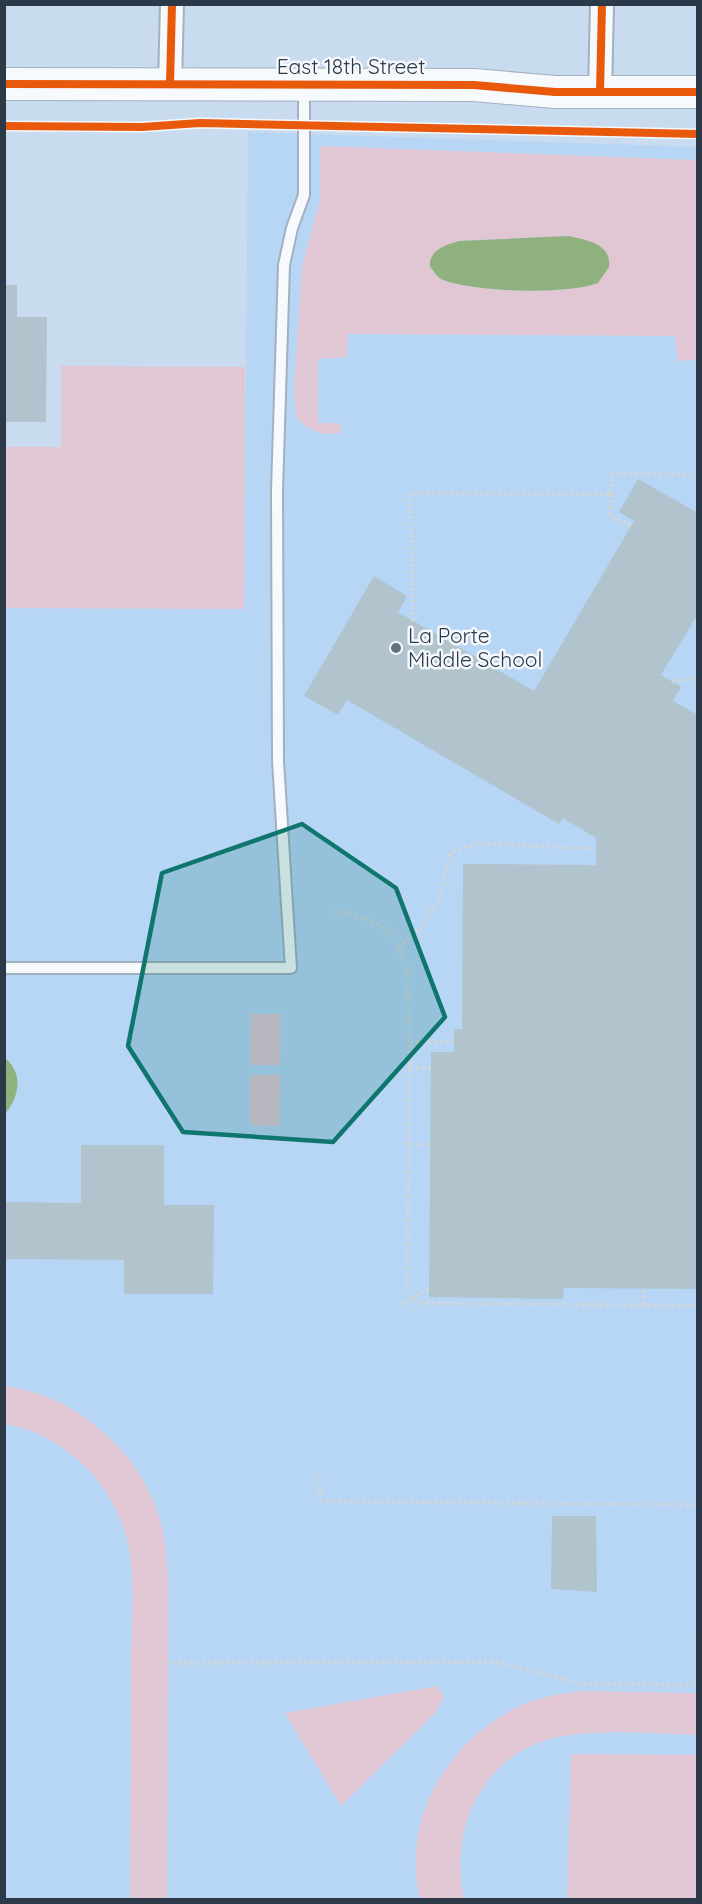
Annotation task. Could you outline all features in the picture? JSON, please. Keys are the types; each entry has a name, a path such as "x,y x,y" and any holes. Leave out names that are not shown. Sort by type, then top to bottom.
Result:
{"street":[{"path":"170,84 172,4"},
{"path":"600,92 602,4"},
{"name":"East 18th Street","path":"4,84 474,85 555,92 698,92"}],"lane":[{"path":"4,968 291,968 278,761 277,490 284,265 292,228 304,195 304,85"}],"path":[{"path":"631,526 610,516 612,474 698,475"},
{"path":"413,621 410,493 611,494"},
{"path":"672,681 698,678"},
{"path":"399,948 420,927 440,898 450,853 478,843 596,849"},
{"path":"331,911 349,913 379,925 393,936 407,968 410,1041 407,1287 410,1297 419,1303 698,1306"},
{"path":"410,1041 454,1042"},
{"path":"410,1068 431,1068"},
{"path":"409,1144 430,1144"},
{"path":"400,1305 410,1297 429,1288"},
{"path":"644,1288 644,1305"},
{"path":"319,1476 321,1501 698,1505"},
{"path":"172,1663 495,1662 581,1684 697,1682 698,1628"}],"highlighted area":[{"path":"302,824 396,888 445,1017 333,1142 183,1132 128,1046 162,873"}],"shaded area":[{"path":"248,132 697,147 697,1899 5,1900 5,608 244,609"},
{"path":"320,146 697,160 697,360 678,361 675,336 348,334 347,357 318,359 318,423 339,423 342,428 340,433 327,434 316,431 296,417 294,388 302,266 320,201","holes":["568,236 584,240 598,283 584,287 544,290 476,287 443,280 430,266 440,249 459,241"]},
{"path":"568,236 596,244 606,253 609,267 598,283 583,287 543,290 476,287 443,280 430,266 430,260 435,252 459,241"},
{"path":"61,366 245,367 244,609 5,608 5,447 61,447"},
{"path":"251,1014 281,1014 280,1065 250,1065"},
{"path":"5,1058 15,1071 17,1086 14,1100 5,1114"},
{"path":"250,1075 280,1075 279,1126 250,1125"},
{"path":"5,1386 31,1392 57,1402 81,1415 103,1432 123,1452 139,1474 152,1498 161,1524 166,1552 168,1589 167,1899 130,1899 132,1590 128,1544 122,1523 99,1483 67,1451 27,1429 5,1424"},
{"path":"437,1686 444,1697 435,1713 341,1806 285,1713"},
{"path":"586,1691 697,1693 697,1735 630,1732 580,1734 536,1744 513,1757 493,1774 478,1795 468,1819 462,1845 460,1872 464,1899 420,1899 416,1868 418,1837 426,1808 439,1780 457,1755 479,1732 504,1714 538,1699"},
{"path":"571,1754 697,1755 697,1899 567,1899"}],"building":[{"path":"4,285 17,285 17,317 47,317 46,422 4,422"},
{"path":"638,479 698,513 698,614 661,675 681,687 673,701 698,715 698,1289 564,1288 563,1299 429,1297 431,1052 454,1052 454,1029 462,1029 463,864 596,865 596,838 563,818 559,824 347,700 338,715 304,696 374,576 407,596 398,612 534,691 634,521 619,512"},
{"path":"81,1145 164,1145 164,1205 214,1205 213,1294 124,1294 124,1260 6,1259 6,1202 81,1203"},
{"path":"552,1516 596,1516 597,1592 551,1589"}],"cycle path":[{"path":"170,84 172,4"},
{"path":"600,92 602,4"},
{"path":"4,84 474,85 555,92 698,92"},
{"path":"4,126 142,127 200,123 698,134"}],"place":[{"name":"La Porte Middle School","path":"396,648"}]}
